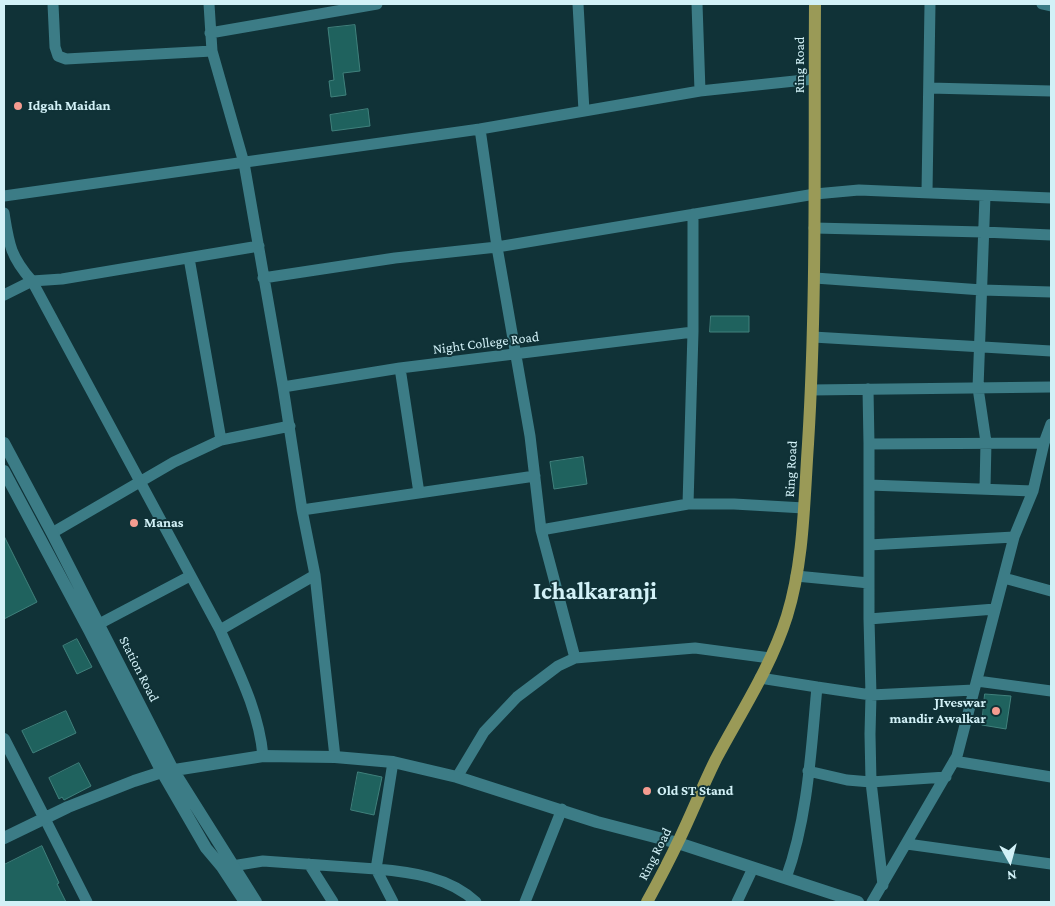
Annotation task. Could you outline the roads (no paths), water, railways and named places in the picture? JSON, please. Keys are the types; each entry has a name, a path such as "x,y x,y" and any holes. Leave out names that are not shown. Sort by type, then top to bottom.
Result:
{"main road":[{"name":"Ring Road","path":"647,902 678,843 716,761 770,658 788,614 796,576 804,508 815,278 815,4"},
{"name":"Station Road","path":"4,443 99,624 167,771"},
{"name":"Station Road","path":"4,470 167,771 228,867 256,902"},
{"path":"4,739 44,817"},
{"path":"4,838 44,817 134,781 167,771 264,756 335,756 393,762 457,777 562,809 596,822 678,843 858,902"},
{"name":"Station Road","path":"228,867 245,902"}],"street":[{"path":"53,4 54,48 58,56 66,59 212,51"},
{"path":"209,4 212,51 244,162 290,426 302,510 315,575 335,756"},
{"path":"210,33 377,4"},
{"path":"578,4 584,111"},
{"path":"697,4 700,91"},
{"path":"927,192 930,4"},
{"path":"1042,4 1051,6"},
{"path":"4,196 480,129 700,91 814,79"},
{"path":"929,88 1051,91"},
{"path":"480,129 497,247 530,436 541,530 575,658"},
{"path":"263,278 395,258 497,247 815,194 859,190 1051,198"},
{"path":"985,196 978,388 986,442 985,488"},
{"path":"4,212 9,243 19,267 32,281 220,630 250,699 264,756"},
{"path":"688,504 693,332 693,214"},
{"path":"814,228 1051,235"},
{"path":"4,295 32,281 62,279 259,246"},
{"path":"189,258 222,440"},
{"path":"815,278 982,290 1051,292"},
{"name":"Night College Road","path":"283,387 400,368 693,332"},
{"path":"813,337 1051,350"},
{"path":"400,368 420,492"},
{"path":"811,390 1051,387"},
{"path":"868,389 870,444 869,619 871,782 883,885"},
{"path":"872,902 957,756 1014,537 1033,491 1044,443 1051,424"},
{"path":"52,533 174,462 222,440 290,426"},
{"path":"870,444 1044,443"},
{"path":"302,510 535,476"},
{"path":"869,485 1033,491"},
{"path":"541,530 688,504 734,504 804,508"},
{"path":"869,545 1014,537"},
{"path":"220,630 315,575"},
{"path":"99,624 190,576"},
{"path":"796,576 869,583"},
{"path":"1004,578 1051,590"},
{"path":"869,619 996,609"},
{"path":"457,777 484,732 517,697 558,666 575,658 695,648 732,651 770,658"},
{"path":"760,678 871,695 976,686 1051,691"},
{"path":"786,878 796,852 808,772 817,686"},
{"path":"954,761 1051,777"},
{"path":"393,762 376,869 393,902"},
{"path":"808,772 847,780 871,782 946,777"},
{"path":"525,902 562,809"},
{"path":"44,817 87,902"},
{"path":"907,844 1051,864"},
{"path":"228,867 263,861 376,869 427,876 450,884 476,902"},
{"path":"309,864 333,902"},
{"path":"737,902 753,868"}],"place":[{"name":"Idgah Maidan","path":"18,106"},
{"name":"Manas","path":"134,523"},
{"name":"JIveswar mandir Awalkar","path":"996,711"},
{"name":"Old ST Stand","path":"647,791"}],"district":[{"name":"Ichalkaranji","path":"595,592"}]}
